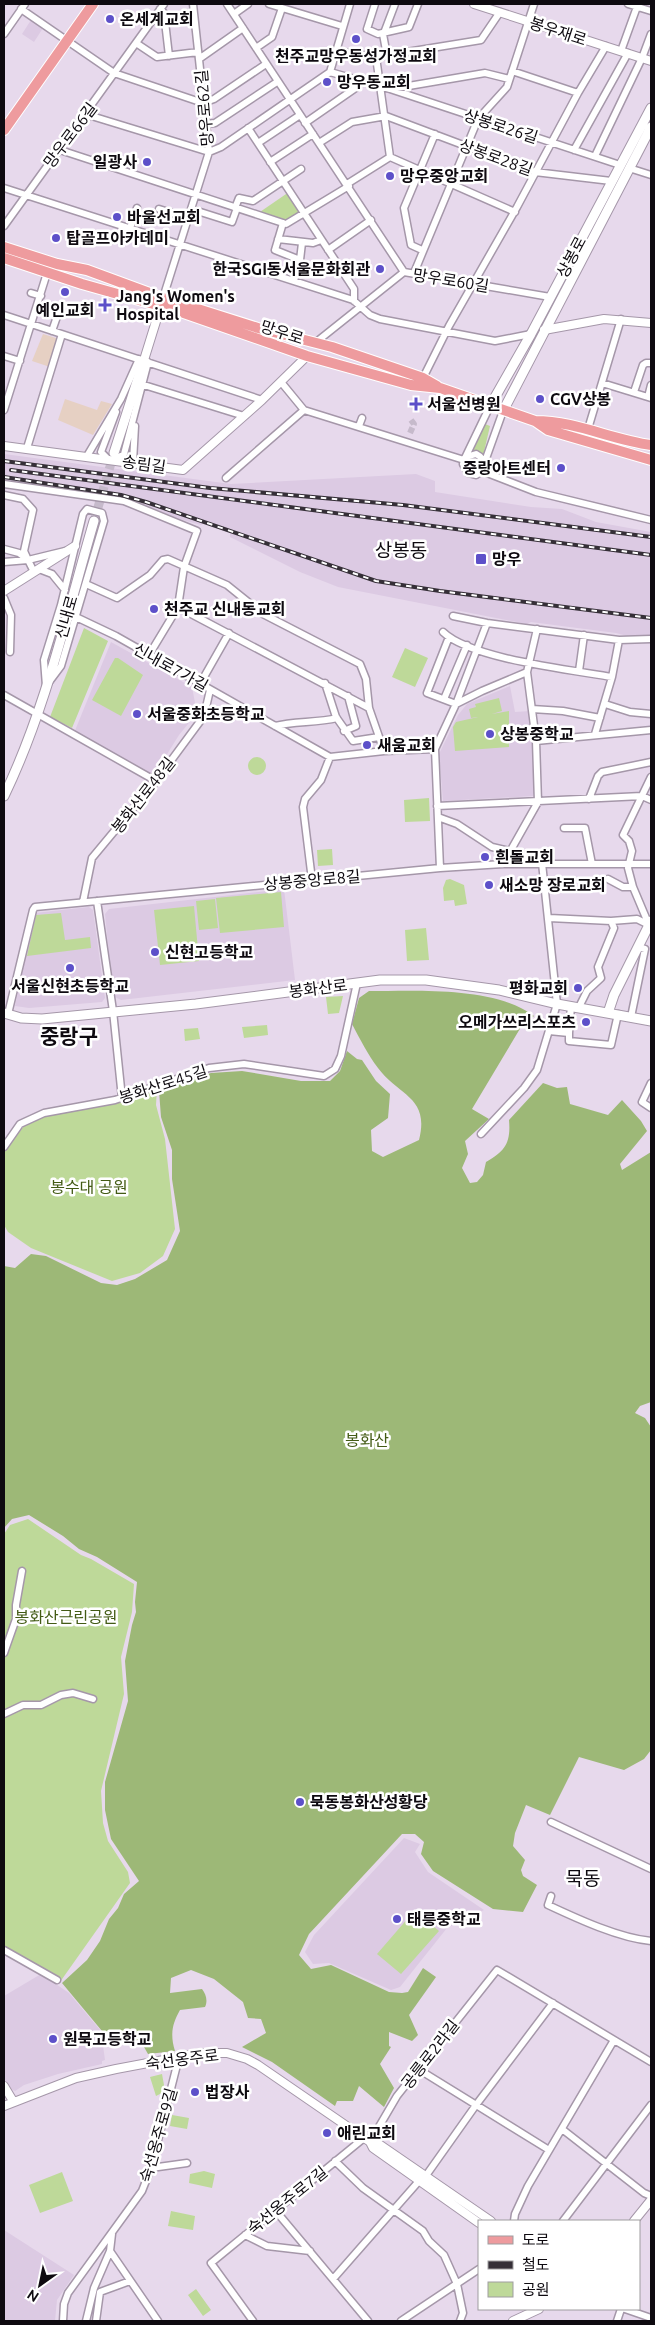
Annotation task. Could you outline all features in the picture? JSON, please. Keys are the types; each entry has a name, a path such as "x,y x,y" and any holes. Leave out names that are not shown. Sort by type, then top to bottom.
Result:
{"main road":[{"path":"4,130 93,4"},
{"name":"상봉로","path":"490,406 531,334 651,108"},
{"name":"상봉로","path":"503,411 651,127"},
{"name":"망우로","path":"4,247 56,264 87,270 162,302 307,356 353,367 411,385 440,388"},
{"name":"망우로","path":"4,258 48,273 315,343 423,378 440,388 535,421 548,430 651,460"},
{"path":"531,334 544,330"},
{"path":"112,457 144,360"},
{"name":"망우로","path":"535,421 551,421 588,429 629,442 651,445"},
{"name":"신내로","path":"4,796 37,714 94,521"},
{"path":"613,1014 614,996 645,948 651,924"},
{"name":"봉화산로","path":"6,1014 42,1019 196,1004 380,980 426,980 499,990 557,1004 651,1021"}],"street":[{"name":"망우로62길","path":"162,302 209,152 193,4"},
{"path":"227,4 404,272"},
{"path":"234,14 248,4"},
{"path":"270,4 342,26"},
{"path":"85,114 209,152 221,147 330,72 350,4"},
{"path":"375,4 367,29 376,34 410,27 418,4"},
{"path":"387,56 383,33 395,4"},
{"name":"봉우재로","path":"474,4 651,61"},
{"path":"414,273 478,119 507,87 534,4"},
{"path":"628,4 637,5 651,11"},
{"path":"574,150 625,52 637,5"},
{"name":"망우로66길","path":"4,226 162,6"},
{"name":"망우로66길","path":"162,6 170,56"},
{"path":"4,34 23,7 67,41 114,73 204,103 214,99 266,64"},
{"path":"256,48 272,37 282,8"},
{"path":"337,51 376,57 481,40 500,12"},
{"path":"136,43 156,57 199,56 243,28"},
{"path":"595,156 642,58 651,34"},
{"path":"423,378 472,284 515,212 534,172 606,46"},
{"path":"376,57 386,116 390,157"},
{"path":"512,71 578,93"},
{"name":"상봉로26길","path":"330,72 390,89 620,165"},
{"path":"390,89 485,73 510,79"},
{"path":"206,124 215,123 278,82"},
{"path":"305,122 357,87 360,82"},
{"path":"258,143 300,115"},
{"path":"319,143 352,122 386,116"},
{"name":"상봉로28길","path":"386,116 534,172 611,181"},
{"path":"248,128 354,289 354,301"},
{"path":"270,162 313,134"},
{"path":"422,250 411,245 404,208 435,134"},
{"path":"60,150 286,224 390,157"},
{"path":"390,157 515,212"},
{"path":"630,168 651,175"},
{"path":"191,209 232,222 239,198 253,201 301,169"},
{"path":"4,188 354,301 375,318 496,341 531,334"},
{"path":"130,228 137,208"},
{"path":"159,209 188,218"},
{"path":"328,250 371,220"},
{"path":"283,223 275,251 300,260"},
{"path":"278,240 313,243 321,240"},
{"path":"294,281 300,260 302,243"},
{"name":"망우로60길","path":"315,343 404,272 550,297"},
{"path":"4,409 48,273"},
{"path":"31,293 41,296"},
{"path":"87,456 144,360 162,302"},
{"path":"52,331 60,308"},
{"path":"4,315 262,400"},
{"path":"544,330 587,321 621,320 651,323"},
{"path":"588,429 621,320"},
{"path":"27,448 62,334"},
{"path":"4,356 20,361"},
{"name":"송림길","path":"4,446 87,456 112,457 183,470 262,400 307,356"},
{"path":"121,399 101,452 112,457 124,455 144,385 144,360"},
{"path":"634,392 642,365 651,363"},
{"path":"281,382 304,410 465,459 476,454 482,458 483,468"},
{"path":"602,384 650,397 651,385"},
{"path":"144,385 244,416"},
{"path":"490,406 465,459 463,467 468,473 476,475 483,468 503,411"},
{"path":"226,478 304,410"},
{"path":"133,462 136,415"},
{"path":"359,426 362,418"},
{"path":"483,468 495,476 536,492 651,520"},
{"path":"4,484 124,500 197,531 184,567 178,607 149,655"},
{"path":"4,495 23,499 33,510 24,551 28,560"},
{"path":"46,686 44,660 65,590 73,548 85,510 87,496"},
{"path":"46,686 61,666 105,518 100,512 85,510"},
{"path":"4,562 28,560 73,548"},
{"path":"4,591 73,548"},
{"path":"4,549 19,553 36,570 52,574 65,590"},
{"path":"86,584 116,598 150,575 163,560 170,559 227,585 263,614 356,660 360,664 366,680 369,708 384,751"},
{"path":"4,598 11,615 10,652"},
{"path":"178,607 325,683 369,708"},
{"path":"453,616 487,623 537,628 584,636 619,640 651,639"},
{"name":"신내로7가길","path":"76,617 149,655 330,757"},
{"path":"440,868 435,749 456,704 487,623"},
{"path":"503,864 538,802 536,741 527,672 537,628"},
{"path":"443,632 449,637 476,649 530,662 612,677"},
{"path":"200,684 228,633"},
{"path":"579,671 584,636"},
{"path":"449,637 426,692 456,704"},
{"path":"595,734 612,677 619,640"},
{"path":"444,699 467,645"},
{"path":"456,704 482,690 527,672"},
{"path":"325,683 337,718 353,742 379,737"},
{"name":"봉화산로48길","path":"83,902 92,858 156,782 204,716 210,690"},
{"path":"4,695 156,782"},
{"path":"344,731 356,726 348,696"},
{"path":"605,704 630,712 651,714"},
{"path":"532,709 563,711 600,718"},
{"path":"275,726 286,723 297,724 337,718"},
{"path":"536,741 651,730"},
{"path":"312,880 303,807 305,799 321,780 330,757 384,751 435,749"},
{"path":"589,799 602,772 651,762"},
{"path":"651,777 649,786 623,834 632,851 628,864 633,887 651,924"},
{"path":"437,806 642,796 651,800"},
{"path":"438,818 463,828 491,847 510,852"},
{"path":"564,828 586,828 592,864"},
{"name":"상봉중앙로8길","path":"6,1014 33,908 440,868 503,864 651,864"},
{"path":"481,1134 524,1088 538,1070 557,1004 542,864"},
{"path":"608,879 624,887 633,887"},
{"path":"97,901 113,1011 122,1098"},
{"path":"549,918 611,921 637,919 651,924"},
{"path":"611,921 614,928 598,967 601,978 575,1007 568,1041 611,1045 613,1014"},
{"path":"631,1017 645,948"},
{"name":"봉화산로45길","path":"4,1147 20,1124 44,1113 122,1098 209,1068 244,1064 324,1076 335,1069 341,1056 357,983"},
{"path":"549,1031 569,1033"},
{"path":"651,1083 642,1102 651,1108"},
{"path":"4,1653 16,1619 16,1605 22,1572"},
{"path":"4,1714 24,1705 41,1706 62,1695 74,1693 93,1699"},
{"path":"551,1822 651,1869"},
{"path":"551,1896 548,1905 564,1913 617,1932 651,1941"},
{"path":"4,1950 57,1980"},
{"name":"공릉로2라길","path":"367,2140 397,2096 497,1970 553,2003"},
{"path":"333,2279 422,2179 553,2003 651,2062"},
{"path":"514,2220 514,2214 549,2150 614,2040"},
{"name":"숙선옹주로","path":"4,2106 76,2078 179,2057 217,2052 247,2059 367,2140 373,2148 488,2220"},
{"name":"숙선옹주로9길","path":"63,2321 64,2304 68,2293 142,2191 151,2168 179,2057"},
{"path":"418,2069 549,2150"},
{"path":"4,2086 13,2101"},
{"path":"564,2220 651,2105"},
{"path":"562,2130 644,2193 651,2196"},
{"name":"숙선옹주로7길","path":"253,2321 211,2263 335,2161 367,2140"},
{"path":"335,2161 363,2188 423,2231 429,2241 444,2255 457,2284 463,2314 460,2321"},
{"path":"151,2168 187,2164"},
{"name":"숙선옹주로","path":"422,2179 478,2221"},
{"path":"635,2220 651,2200"},
{"path":"275,2210 368,2321"},
{"name":"숙선옹주로9길","path":"86,2321 94,2288 110,2251 112,2233"},
{"path":"245,2235 267,2246 310,2251"},
{"path":"110,2251 158,2321"},
{"path":"401,2321 478,2270"},
{"path":"96,2321 100,2292 130,2281"},
{"path":"628,2310 651,2318"},
{"path":"513,2321 531,2314"}],"shaded area":[{"path":"189,4 196,4 213,145 218,146 218,153 211,156 186,240 179,239 204,155"},
{"path":"31,20 43,28 34,42 22,34"},
{"path":"43,334 59,339 50,367 32,361"},
{"path":"65,399 97,410 101,401 112,404 93,435 58,420"},
{"path":"4,454 231,484 416,474 435,481 435,492 531,507 562,509 596,522 651,532 651,635 627,636 531,622 527,624 338,587 300,572 230,537 230,533 204,523 201,525 179,519 124,497 4,480"},
{"path":"111,642 192,687 197,713 179,735 152,776 74,733"},
{"name":"상봉중학교","path":"510,686 515,712 530,711 535,791 533,796 443,801 439,754 458,715 467,704"},
{"path":"284,889 295,980 121,1000 113,996 105,914 109,909"},
{"path":"89,907 93,910 105,998 102,1002 29,1008 15,1006 35,913"},
{"name":"태릉중학교","path":"404,1838 420,1844 415,1852 428,1872 484,1910 447,1928 400,1987 391,1990 329,1963 313,1964 305,1952 314,1935"},
{"name":"원묵고등학교","path":"41,1974 69,1993 101,2031 105,2060 102,2061 102,2064 58,2074 24,2085 15,2091 11,2089 4,2078 4,1996"},
{"path":"4,2230 74,2275 57,2300 55,2321 4,2321"}],"green space":[{"path":"289,192 304,214 286,224 257,214"},
{"path":"485,424 490,426 483,456 472,453"},
{"path":"472,457 476,457 480,463 476,469 472,469 468,465 468,461"},
{"path":"84,628 108,641 72,728 50,717"},
{"path":"405,648 428,658 415,687 392,677"},
{"path":"115,658 118,658 143,675 121,716 92,700"},
{"path":"499,698 502,711 492,714 509,711 509,747 455,751 453,727 456,722 478,717 471,718 469,709 476,707 475,704"},
{"path":"257,757 263,760 266,766 263,772 257,775 251,772 248,766 251,760"},
{"path":"429,798 430,821 405,822 404,800"},
{"path":"332,849 333,865 318,866 317,850"},
{"path":"450,879 464,885 467,904 455,906 454,900 444,901 443,888 446,880"},
{"path":"281,892 284,927 220,933 216,898"},
{"path":"215,899 218,928 199,930 196,901"},
{"path":"194,906 199,961 160,965 154,910"},
{"path":"61,913 65,940 90,937 91,948 27,956 36,915"},
{"path":"426,928 429,960 407,961 405,930"},
{"name":"봉화산","path":"369,991 432,991 477,995 498,999 518,1006 534,1016 521,1027 472,1109 489,1119 465,1141 468,1154 462,1168 470,1183 477,1182 483,1175 486,1162 502,1150 508,1140 509,1120 543,1083 557,1088 567,1087 570,1104 608,1115 622,1100 641,1121 647,1131 620,1164 622,1170 651,1152 651,1402 640,1406 635,1413 645,1418 651,1427 651,1750 644,1759 624,1770 579,1757 550,1815 526,1805 515,1833 513,1846 525,1860 521,1870 523,1876 537,1885 523,1912 493,1909 433,1871 421,1854 424,1842 415,1834 402,1834 309,1934 299,1955 311,1969 331,1965 389,1992 402,1993 408,1992 423,1968 436,1977 409,2015 418,2035 412,2041 389,2032 389,2046 391,2047 380,2064 394,2088 384,2107 359,2086 353,2101 337,2101 335,2106 272,2062 242,2047 266,2033 261,2019 248,2018 243,2002 214,1979 191,1970 171,1978 170,1993 202,1989 206,1998 205,2007 180,2010 173,2030 175,2051 148,2054 140,2040 104,2043 102,2031 62,1983 87,1960 100,1941 109,1919 118,1908 124,1894 139,1881 111,1839 105,1810 105,1782 128,1701 125,1661 136,1612 137,1582 97,1557 79,1549 63,1536 29,1515 12,1519 4,1528 4,1266 15,1268 31,1254 46,1256 101,1283 117,1285 135,1279 167,1260 180,1231 172,1179 172,1150 161,1117 159,1091 211,1073 242,1071 301,1081 330,1081 340,1071 347,1051 357,1059 362,1060 376,1081 390,1094 388,1118 371,1130 372,1151 383,1157 419,1140 421,1126 420,1115 416,1106 411,1098 378,1068 352,1024 359,998"},
{"path":"343,996 339,1013 328,1014 326,997"},
{"path":"267,1025 268,1035 244,1038 242,1027"},
{"path":"198,1028 200,1039 185,1041 184,1029"},
{"name":"봉수대 공원","path":"157,1088 156,1105 165,1139 175,1229 163,1256 140,1273 112,1281 31,1248 8,1232 4,1225 4,1152 24,1126 53,1112"},
{"name":"봉화산근린공원","path":"28,1519 81,1555 134,1584 132,1612 121,1657 124,1694 101,1791 103,1823 108,1841 128,1872 130,1883 60,1982 4,1949 4,1534 10,1525"},
{"path":"415,1910 439,1931 401,1974 377,1954"},
{"path":"162,2074 164,2085 162,2093 156,2096 150,2077"},
{"path":"172,2115 189,2118 187,2129 170,2126"},
{"path":"204,2171 215,2174 212,2188 189,2183 190,2174"},
{"path":"62,2172 73,2201 40,2213 29,2185"},
{"path":"171,2211 195,2216 193,2230 168,2226"},
{"path":"196,2289 211,2310 203,2316 188,2295"}],"tunnel":[{"path":"410,433 414,424 411,420"},
{"path":"94,521 114,453"}],"railway":[{"path":"4,461 210,488 403,505 651,537"},
{"path":"11,470 651,555"},
{"path":"4,477 121,495 376,581 651,618"}],"place":[{"name":"온세계교회","path":"110,19"},
{"name":"천주교망우동성가정교회","path":"356,39"},
{"name":"망우동교회","path":"327,82"},
{"name":"일광사","path":"147,162"},
{"name":"망우중앙교회","path":"390,176"},
{"name":"바울선교회","path":"117,217"},
{"name":"탑골프아카데미","path":"56,238"},
{"name":"한국SGI동서울문화회관","path":"380,269"},
{"name":"예인교회","path":"65,292"},
{"name":"Jang's Women's Hospital","path":"105,305"},
{"name":"CGV상봉","path":"540,399"},
{"name":"서울선병원","path":"416,404"},
{"name":"중랑아트센터","path":"561,468"},
{"name":"망우","path":"481,559"},
{"name":"천주교 신내동교회","path":"154,609"},
{"name":"서울중화초등학교","path":"137,714"},
{"name":"상봉중학교","path":"490,734"},
{"name":"새움교회","path":"367,745"},
{"name":"흰돌교회","path":"485,857"},
{"name":"새소망 장로교회","path":"489,885"},
{"name":"신현고등학교","path":"155,952"},
{"name":"서울신현초등학교","path":"70,968"},
{"name":"평화교회","path":"578,988"},
{"name":"오메가쓰리스포츠","path":"586,1022"},
{"name":"묵동봉화산성황당","path":"300,1802"},
{"name":"태릉중학교","path":"397,1919"},
{"name":"원묵고등학교","path":"53,2039"},
{"name":"법장사","path":"195,2092"},
{"name":"애린교회","path":"327,2133"}],"district":[{"name":"상봉동","path":"401,550"},
{"name":"중랑구","path":"69,1037"},
{"name":"묵동","path":"583,1878"}]}
